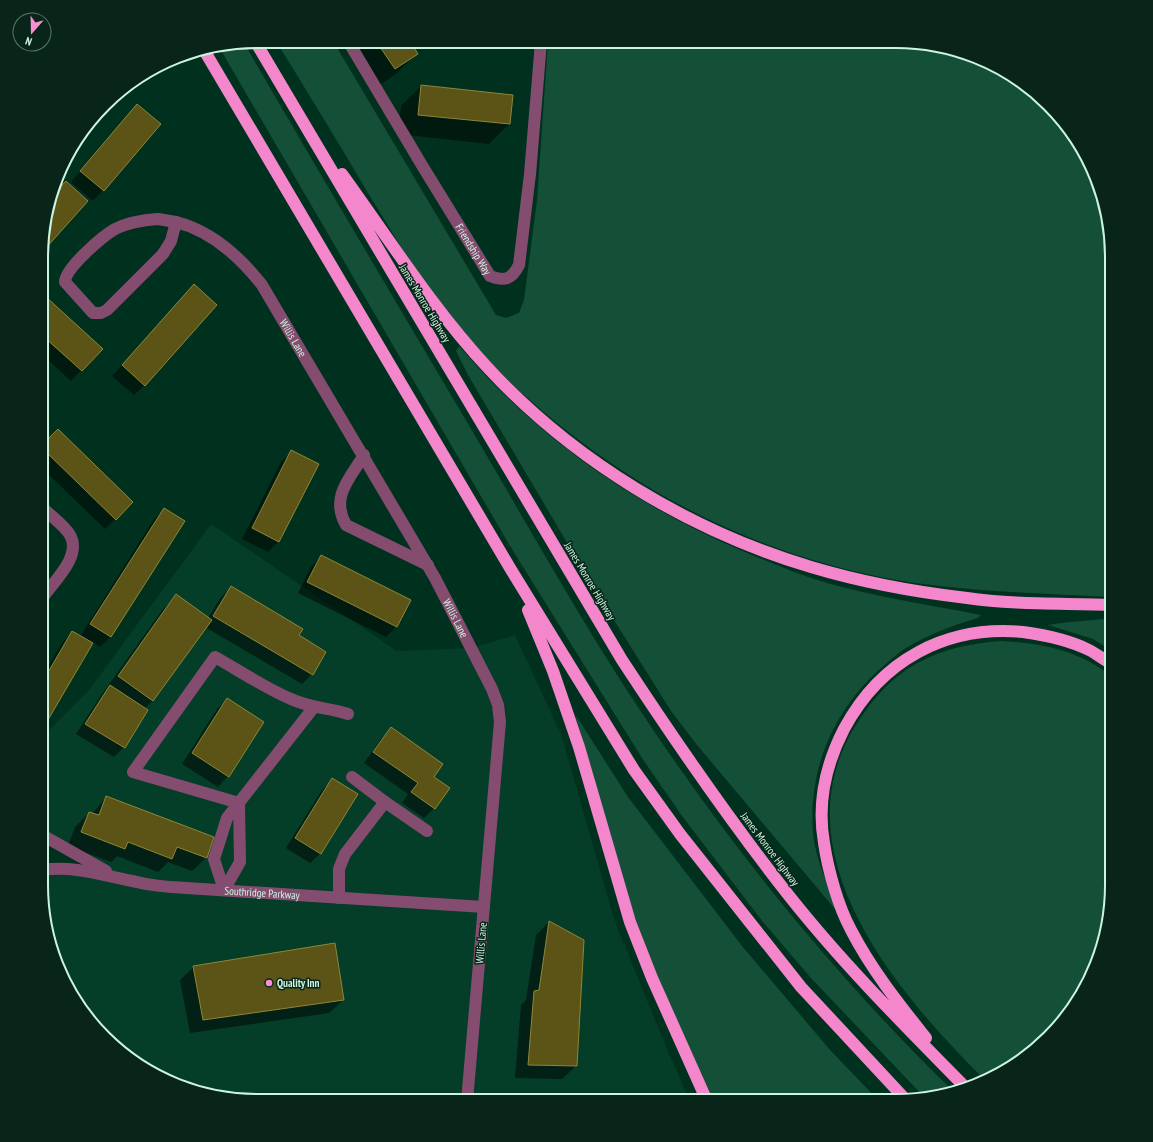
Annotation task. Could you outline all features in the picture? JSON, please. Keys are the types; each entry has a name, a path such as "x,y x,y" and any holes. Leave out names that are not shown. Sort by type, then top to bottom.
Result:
{"highway":[{"name":"James Monroe Highway","path":"259,48 618,653 674,739 746,840 791,898 908,1029 962,1083"},
{"path":"206,54 510,568 634,770 680,834 801,987 901,1094"},
{"path":"295,108 453,329 489,369 527,407 569,441 612,473 658,502 707,527 757,549 810,567 843,576 969,599 1105,605"},
{"path":"510,568 553,671 571,724 630,922 652,978 704,1094"},
{"path":"962,1083 901,1006 850,929 835,888 824,843 822,817 824,787 829,764 838,741 851,717 869,691 892,669 924,648 946,639 973,633 1008,631 1038,634 1063,640 1089,650 1105,660"}],"street":[{"name":"Friendship Way","path":"352,48 422,167 490,276 498,279 508,278 514,274 519,265 530,167 540,48"},
{"name":"Willis Lane","path":"176,222 171,241 163,254 107,310 101,313 93,313 65,282 65,276 77,262 106,235 116,229 134,222 145,220 158,219 176,222 205,234 226,248 246,265 262,285 428,565 492,689 498,705 500,722 468,1094"},
{"path":"364,455 341,493 338,504 340,515 346,525 428,565"},
{"path":"48,513 69,534 73,548 71,557 48,590"},
{"path":"239,803 133,772 215,657 291,700 314,707 331,708 348,714"},
{"path":"224,890 214,859 228,818 314,707"},
{"path":"352,777 385,802 428,831"},
{"path":"339,898 339,869 345,854 385,802"},
{"path":"224,890 240,862 239,803"},
{"path":"48,838 117,877"},
{"name":"Southridge Parkway","path":"48,869 77,869 171,888 224,890 484,907"}],"shaded area":[{"path":"247,48 597,643 676,763 718,821 807,934 903,1041 949,1087 920,1092 810,977 763,922 682,816 642,758 510,546 221,51"},
{"path":"280,48 337,48 496,315 506,318 519,313 524,300 537,200 548,48 909,48 937,52 963,59 976,64 1012,83 1044,109 1070,141 1089,177 1101,216 1105,244 1105,597 1004,592 950,587 897,580 842,568 788,552 737,532 686,508 638,481 592,450 548,415 506,378 459,329 434,298 409,261"},
{"path":"459,346 489,379 521,410 555,439 590,466 664,513 775,565 827,583 884,597 981,615 978,618 932,634 898,653 869,680 853,698 829,738 815,784 813,832 820,864 840,915 697,745 671,711 592,585 468,375 456,351"},
{"path":"211,524 397,651 472,648 515,635 561,734 615,922 687,1094 244,1094 216,1090 190,1083 177,1078 141,1059 109,1033 91,1012 76,989 64,965 55,939 48,898 48,871 98,873 48,837 48,731 89,690"},
{"path":"1105,619 1105,647 1093,639 1048,625"},
{"path":"1000,641 1045,646 1073,654 1105,672 1105,898 1101,926 1094,952 1089,965 1070,1001 1044,1033 1012,1059 981,1076 949,1043 914,1002 881,958 854,911 836,862 830,812 838,762 864,713 877,696 892,681 923,660 959,647"},
{"path":"575,714 628,797 742,946 831,1051 872,1094 711,1094 666,995 633,914"}],"building":[{"path":"381,48 414,48 418,54 395,69"},
{"path":"421,85 513,95 510,124 418,115"},
{"path":"137,104 161,124 104,191 80,171"},
{"path":"66,181 88,201 48,246 52,216 60,187"},
{"path":"194,284 217,305 145,386 122,365"},
{"path":"48,299 103,349 82,371 48,341"},
{"path":"58,429 133,502 116,520 48,454 48,439"},
{"path":"291,450 319,464 279,542 252,528"},
{"path":"164,508 185,521 111,637 90,624"},
{"path":"321,555 411,600 397,627 307,582"},
{"path":"231,586 303,629 299,635 326,652 313,675 213,616"},
{"path":"176,594 212,620 153,701 118,676"},
{"path":"72,631 93,643 48,720 48,672"},
{"path":"110,685 148,710 125,748 85,724"},
{"path":"227,698 264,722 229,777 192,753"},
{"path":"391,727 443,764 434,777 450,788 435,809 411,792 418,783 373,752"},
{"path":"332,778 358,794 321,854 295,838"},
{"path":"106,796 214,837 207,858 177,847 172,859 128,842 125,849 81,832 89,812 99,815"},
{"path":"549,921 584,940 577,1066 528,1065 534,991 539,990"},
{"name":"Quality Inn","path":"335,943 344,1000 203,1020 193,966"}],"place":[{"name":"Quality Inn","path":"269,983"}]}
